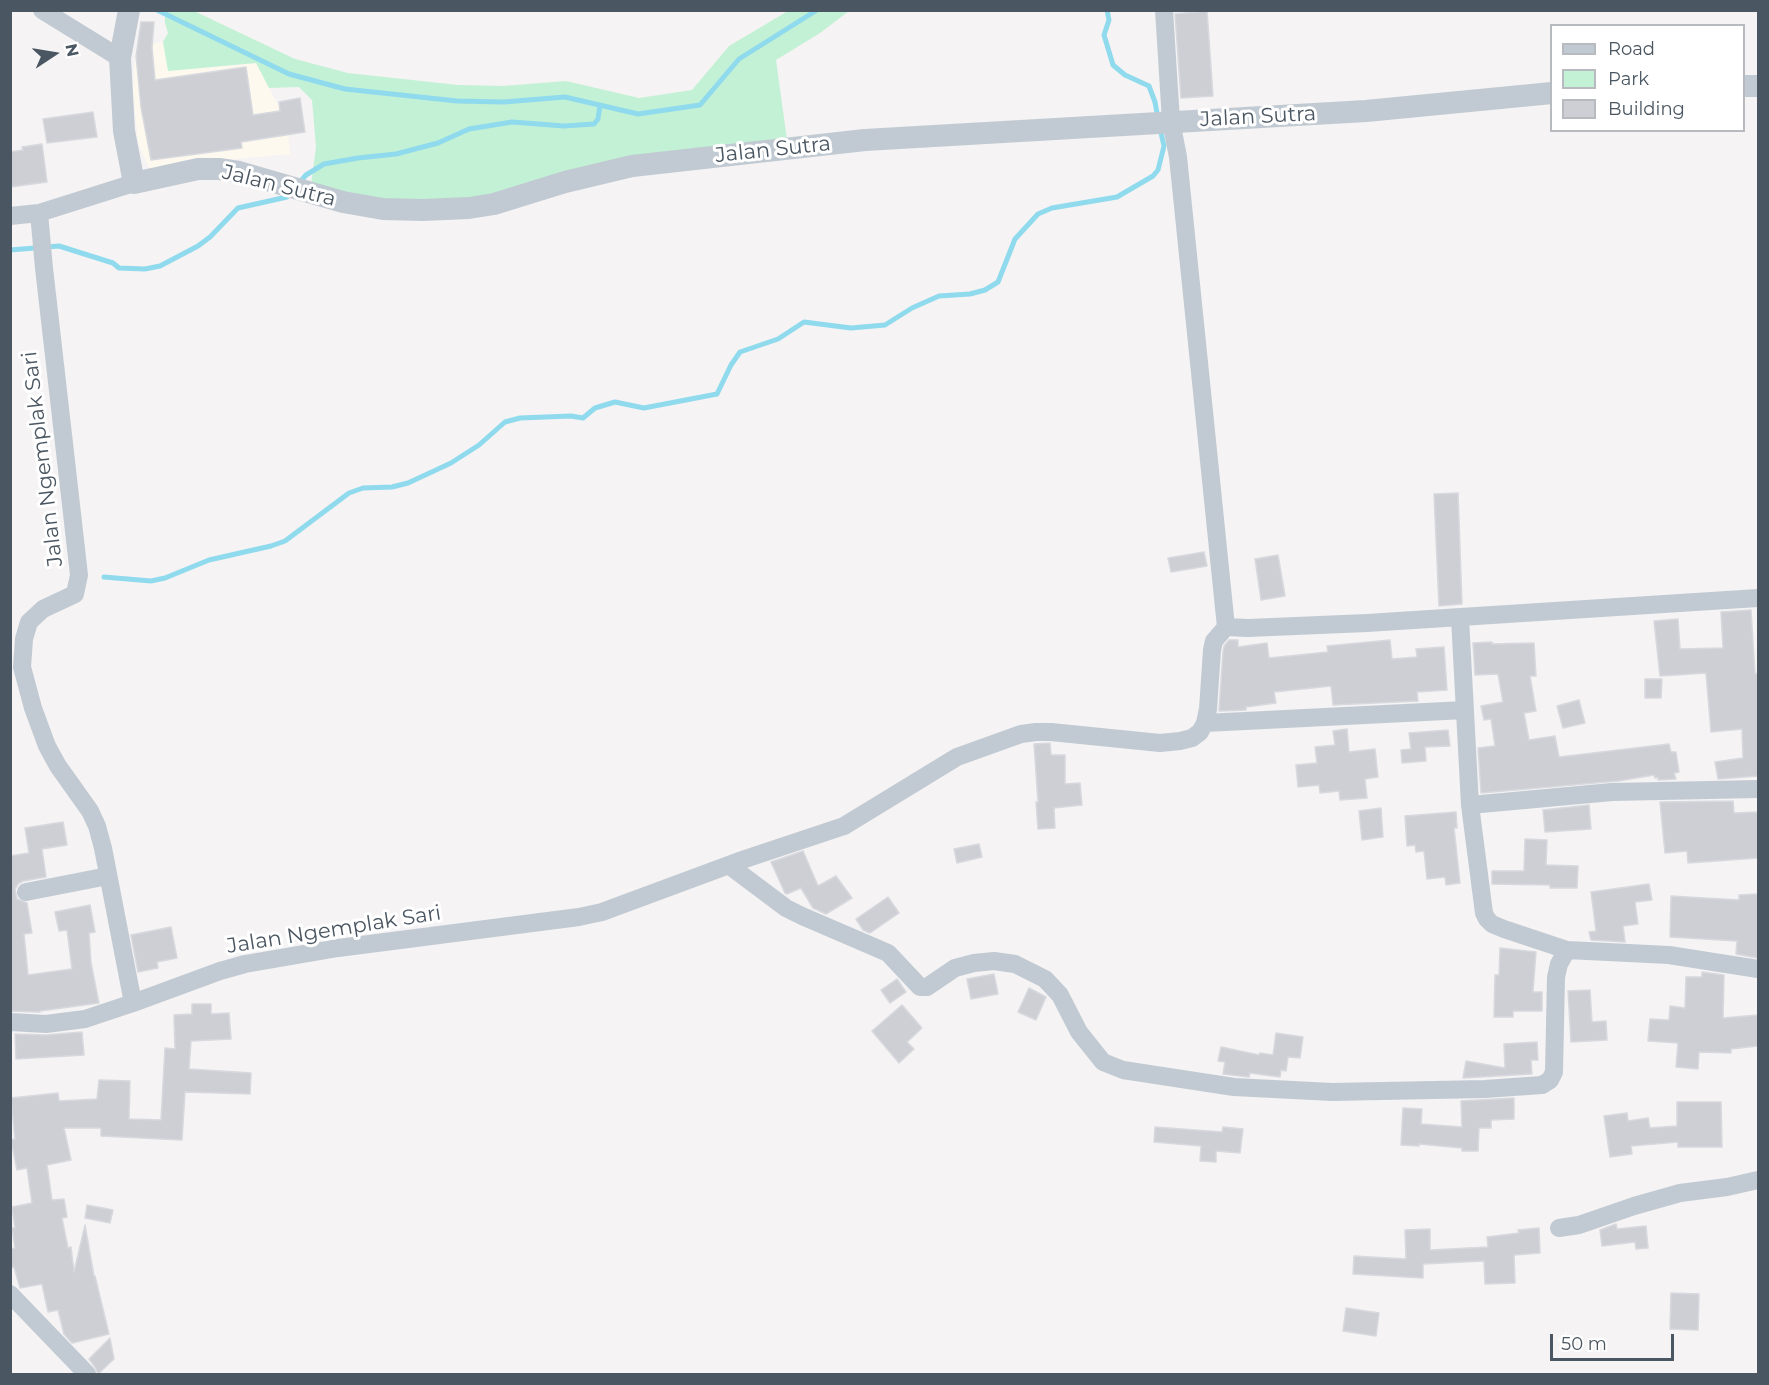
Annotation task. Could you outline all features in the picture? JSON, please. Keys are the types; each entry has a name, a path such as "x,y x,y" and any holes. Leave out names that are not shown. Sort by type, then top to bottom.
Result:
{"street":[{"path":"42,10 120,58"},
{"path":"1164,10 1162,122 1178,156 1226,627 1214,641 1212,650 1205,723 1465,710"},
{"path":"129,11 120,58 124,130 134,183"},
{"name":"Jalan Sutra","path":"10,216 40,222 134,183 198,170 219,169 239,172 343,202 383,209 469,208 494,204 599,173 661,162 865,140 1366,111 1550,93"},
{"name":"Jalan Ngemplak Sari","path":"40,222 80,575 75,594 43,609 29,622 24,639 22,667 33,708 47,746 58,766 90,811 97,826 133,1003 245,964 338,948 591,915 844,826 957,757 1021,734 1044,732 1160,743 1192,738 1200,732 1205,723"},
{"path":"1226,627 1355,624 1758,598"},
{"path":"1460,618 1470,805 1484,913 1487,919 1492,924 1567,950 1669,955 1758,969"},
{"path":"1470,805 1612,792 1758,789"},
{"path":"730,866 794,912 888,953 920,987 927,987 955,968 974,963 994,961 1015,964 1045,979 1060,995 1079,1032 1103,1062 1123,1070 1234,1087 1332,1092 1485,1089 1542,1085 1550,1080 1554,1072 1556,977 1559,964 1567,950"},
{"path":"26,892 108,876"},
{"path":"10,1033 11,1022 46,1024 85,1019 133,1003"},
{"path":"1559,1228 1579,1225 1680,1193 1727,1187 1758,1180"},
{"path":"10,1294 87,1374"}],"shaded area":[{"path":"163,42 169,71 256,63 287,122 290,154 150,170 138,143 133,90 136,47"}],"green space":[{"path":"165,11 194,11 295,59 348,73 458,85 503,86 566,81 639,98 692,90 729,46 788,11 849,11 820,33 776,60 787,140 492,197 384,202 311,185 316,147 312,100 299,87 269,88 256,63 168,71 163,42 168,33"}],"building":[{"path":"1207,11 1213,96 1181,98 1175,14"},
{"path":"141,22 154,22 152,48 155,80 246,67 253,115 280,111 279,102 300,98 305,132 241,142 242,148 151,160 141,107 136,56"},
{"path":"93,112 97,137 47,143 43,119"},
{"path":"42,144 47,182 10,187 10,152 23,150 22,147"},
{"path":"1458,493 1462,604 1439,606 1434,494"},
{"path":"1204,552 1207,566 1171,572 1168,558"},
{"path":"1278,555 1285,596 1261,600 1255,559"},
{"path":"1751,610 1755,674 1758,673 1758,776 1718,779 1715,762 1743,758 1742,729 1711,732 1706,673 1660,676 1654,621 1678,619 1680,649 1723,648 1721,612"},
{"path":"1229,640 1238,640 1238,647 1267,643 1269,658 1328,652 1327,646 1390,640 1392,659 1417,657 1416,649 1444,647 1447,690 1417,692 1418,701 1333,705 1331,686 1274,692 1276,703 1246,707 1246,710 1219,711 1223,652"},
{"path":"1492,642 1492,644 1534,643 1536,676 1530,676 1536,711 1524,713 1529,740 1555,736 1559,757 1669,744 1671,752 1676,752 1679,772 1674,773 1676,779 1658,780 1658,777 1655,778 1654,775 1618,781 1481,793 1478,748 1495,746 1491,719 1484,720 1481,706 1503,702 1498,674 1475,675 1473,643"},
{"path":"1645,679 1662,679 1661,698 1645,698"},
{"path":"1579,700 1585,723 1563,728 1557,706"},
{"path":"1347,729 1349,752 1375,749 1378,777 1365,779 1367,798 1340,800 1339,791 1320,793 1319,785 1298,787 1296,765 1317,763 1315,747 1335,745 1333,731"},
{"path":"1448,730 1450,746 1425,747 1426,761 1402,763 1401,750 1411,749 1409,733"},
{"path":"1050,743 1051,755 1065,755 1065,784 1080,783 1082,805 1054,808 1055,828 1038,829 1034,744"},
{"path":"1733,801 1734,813 1758,812 1758,858 1688,863 1687,851 1665,853 1660,802"},
{"path":"1589,805 1591,829 1545,832 1543,810"},
{"path":"1381,808 1383,837 1362,840 1359,811"},
{"path":"1456,812 1457,828 1454,828 1460,883 1446,885 1445,877 1427,879 1424,851 1416,852 1415,845 1407,846 1405,816"},
{"path":"63,822 67,845 42,849 46,877 23,881 15,889 17,899 27,903 32,933 24,934 28,975 72,969 67,930 59,931 55,912 90,905 95,932 89,933 91,963 99,1003 40,1012 10,1011 10,856 29,853 25,828"},
{"path":"1525,839 1547,840 1546,865 1578,866 1577,888 1492,884 1492,871 1524,871"},
{"path":"979,844 982,857 957,863 954,849"},
{"path":"803,851 818,886 836,876 852,898 826,914 813,908 801,888 785,893 771,862"},
{"path":"1649,884 1652,900 1635,902 1638,924 1623,926 1625,942 1591,940 1589,932 1596,931 1591,892"},
{"path":"1758,894 1758,958 1736,954 1737,941 1670,937 1671,896 1739,900 1739,895"},
{"path":"888,897 899,913 870,933 863,930 856,919"},
{"path":"171,927 177,958 157,962 158,968 138,972 131,935"},
{"path":"1500,948 1536,952 1533,992 1542,992 1542,1011 1513,1011 1513,1017 1494,1017 1495,975 1499,975"},
{"path":"1702,972 1724,975 1723,1018 1758,1015 1758,1046 1731,1049 1731,1053 1699,1052 1698,1069 1676,1067 1678,1043 1648,1041 1650,1019 1669,1020 1670,1006 1685,1008 1686,977 1702,977"},
{"path":"994,974 998,994 971,999 967,979"},
{"path":"897,979 906,992 890,1003 881,990"},
{"path":"1029,988 1046,997 1036,1020 1018,1012"},
{"path":"1590,990 1592,1022 1606,1021 1607,1040 1571,1042 1568,991"},
{"path":"192,1004 211,1004 211,1014 229,1013 231,1039 191,1041 189,1069 251,1073 250,1094 185,1092 182,1140 101,1136 101,1128 64,1128 71,1160 47,1165 52,1200 64,1199 67,1217 62,1218 68,1248 71,1247 74,1272 85,1225 94,1276 109,1334 72,1343 64,1334 58,1310 48,1312 42,1284 20,1288 14,1267 10,1268 10,1249 15,1248 12,1207 32,1203 27,1168 17,1170 11,1140 15,1139 11,1098 58,1093 59,1101 97,1099 99,1080 130,1081 129,1119 161,1120 165,1048 175,1049 174,1015 192,1014"},
{"path":"902,1005 922,1028 907,1042 914,1049 899,1063 872,1031"},
{"path":"82,1032 84,1055 16,1059 15,1034 46,1035"},
{"path":"1276,1033 1303,1037 1300,1058 1288,1057 1286,1071 1281,1070 1280,1077 1250,1073 1249,1077 1223,1074 1225,1062 1218,1061 1221,1047 1259,1055 1260,1053 1273,1055"},
{"path":"1537,1042 1538,1060 1531,1060 1532,1074 1463,1078 1466,1061 1505,1068 1504,1044"},
{"path":"1514,1098 1514,1119 1491,1120 1491,1128 1479,1128 1478,1151 1462,1151 1462,1148 1419,1144 1419,1146 1401,1145 1403,1108 1422,1109 1421,1124 1462,1127 1461,1101"},
{"path":"1677,1102 1721,1102 1722,1147 1678,1147 1678,1142 1631,1146 1632,1154 1610,1157 1604,1116 1627,1113 1628,1121 1648,1118 1650,1128 1677,1126"},
{"path":"1155,1127 1222,1132 1223,1127 1243,1129 1240,1153 1216,1151 1216,1162 1200,1161 1201,1146 1154,1142"},
{"path":"87,1205 113,1210 110,1223 85,1218"},
{"path":"1616,1224 1617,1229 1646,1226 1648,1248 1636,1249 1635,1242 1602,1246 1600,1230"},
{"path":"1539,1228 1540,1253 1514,1255 1515,1283 1485,1284 1484,1261 1423,1264 1423,1278 1353,1274 1354,1256 1406,1259 1405,1230 1430,1229 1430,1250 1488,1247 1487,1237"},
{"path":"1671,1293 1699,1294 1698,1330 1670,1329"},
{"path":"1346,1308 1379,1313 1376,1336 1343,1331"},
{"path":"110,1338 114,1359 98,1374 89,1359"}],"waterway":[{"path":"157,10 289,74 345,89 457,101 504,102 565,97 638,114 700,105 739,59 817,10"},
{"path":"1107,10 1109,20 1104,35 1113,65 1125,75 1149,86 1158,119"},
{"path":"300,182 306,175 324,164 396,154 438,143 469,129 512,122 564,126 594,124 598,119 600,105"},
{"path":"104,577 151,581 165,578 209,560 285,541 349,493 363,488 392,487 408,483 451,463 479,445 505,422 520,418 571,416 583,418 595,408 615,402 644,408 717,394 740,352 778,339 804,322 851,328 885,325 912,308 939,296 970,294 985,290 998,282 1015,239 1038,214 1052,208 1117,197 1153,176 1158,170 1164,146 1160,128"},
{"path":"10,250 59,246 113,263 119,268 145,269 160,266 198,246 238,208 287,197 290,194"}]}
